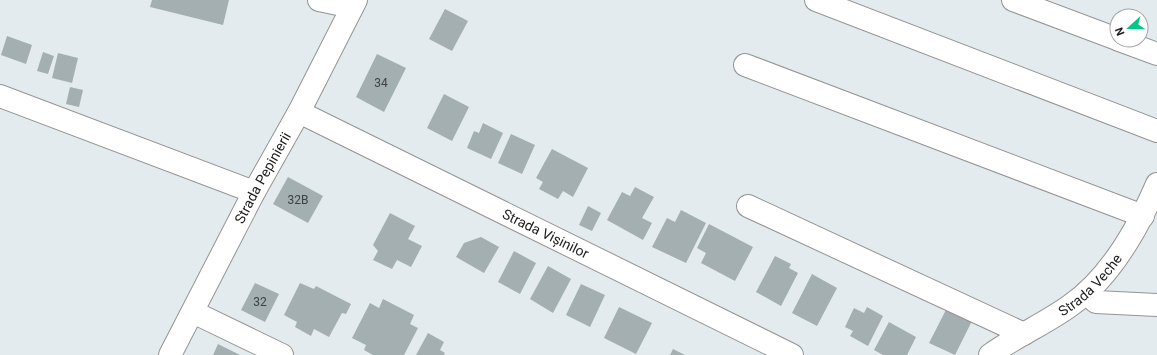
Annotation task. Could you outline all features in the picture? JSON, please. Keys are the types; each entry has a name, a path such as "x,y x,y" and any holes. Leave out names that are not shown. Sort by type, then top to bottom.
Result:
{"street":[{"path":"319,0 354,4"},
{"path":"816,0 1157,131"},
{"path":"1014,0 1109,37"},
{"name":"Strada Pepinierii","path":"170,355 254,192 299,112 354,4"},
{"path":"1140,48 1157,54"},
{"path":"745,65 1143,216"},
{"path":"0,96 254,192"},
{"name":"Strada Vișinilor","path":"299,112 792,355"},
{"name":"Strada Veche","path":"990,355 1073,304 1086,292 1108,269 1143,216 1157,184"},
{"path":"748,206 1024,334"},
{"path":"1086,292 1096,302 1157,305"},
{"path":"193,312 282,355"}],"building":[{"path":"152,0 229,0 223,25 150,7"},
{"path":"445,9 468,21 452,51 429,39"},
{"path":"7,36 32,45 26,64 1,55"},
{"path":"43,52 54,56 48,74 37,71"},
{"path":"58,53 78,58 72,83 52,78"},
{"path":"377,54 406,68 384,112 356,97"},
{"path":"70,87 83,90 79,107 66,104"},
{"path":"444,94 469,107 452,141 427,128"},
{"path":"483,123 503,133 491,159 467,148 474,131 479,133"},
{"path":"511,134 535,145 522,174 498,163"},
{"path":"552,149 588,168 573,197 563,191 558,199 539,189 543,182 536,178"},
{"path":"288,177 323,196 308,223 273,204"},
{"path":"635,187 654,197 642,218 652,223 643,240 607,220 622,192 630,196"},
{"path":"588,206 601,213 592,231 579,225"},
{"path":"681,210 706,223 686,263 652,247 667,218 675,222"},
{"path":"390,213 415,226 408,239 422,246 411,267 397,260 392,269 373,260 378,251 373,245"},
{"path":"709,224 753,247 735,281 701,263 706,253 697,248"},
{"path":"481,237 499,247 484,273 456,257 464,243"},
{"path":"514,251 536,263 520,294 498,282"},
{"path":"775,256 791,264 789,268 798,273 781,306 756,292"},
{"path":"548,266 571,279 553,313 530,299"},
{"path":"812,274 837,288 817,326 792,313"},
{"path":"255,283 279,294 265,322 241,310"},
{"path":"300,283 314,289 316,286 351,304 346,314 342,313 329,337 314,329 311,336 295,327 297,322 284,315"},
{"path":"581,284 605,295 590,327 566,315"},
{"path":"383,299 414,315 410,324 418,328 404,355 373,355 364,350 366,345 352,338 370,303 379,308"},
{"path":"950,302 975,315 955,355 929,343"},
{"path":"619,307 652,323 636,354 604,338"},
{"path":"867,307 883,316 868,346 850,336 853,331 845,327 854,308 864,313"},
{"path":"889,322 916,337 907,355 883,355 874,350"},
{"path":"428,333 444,342 440,350 445,353 444,355 416,355"},
{"path":"218,344 240,355 213,355"},
{"path":"673,349 685,355 670,355"}]}
